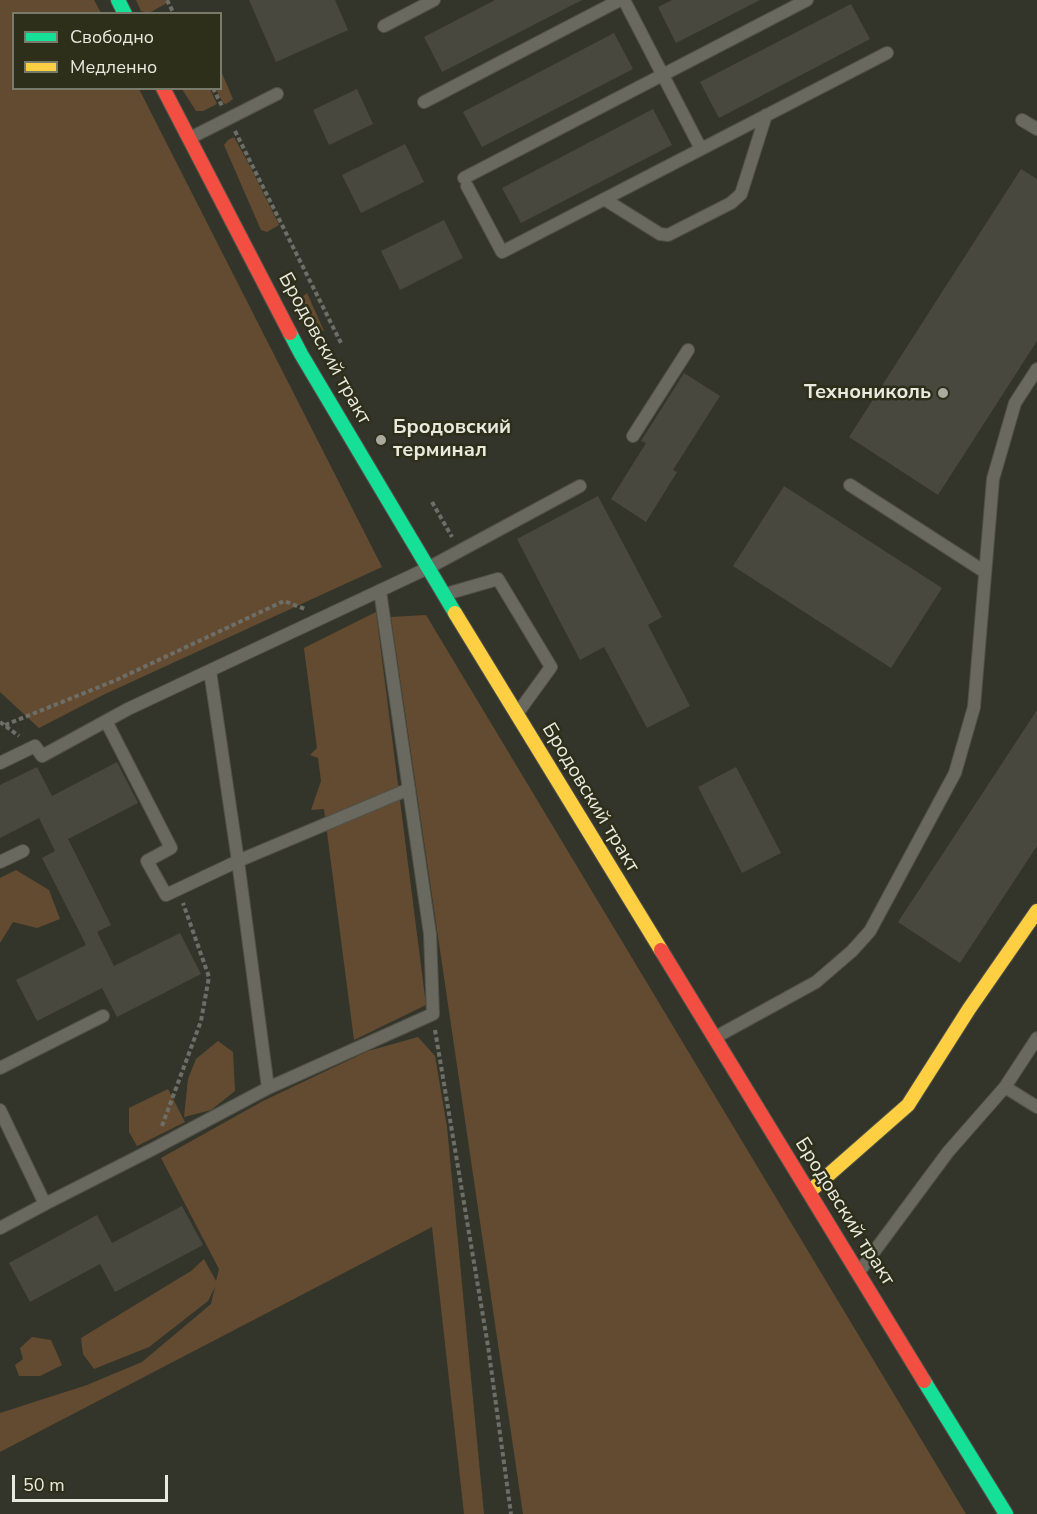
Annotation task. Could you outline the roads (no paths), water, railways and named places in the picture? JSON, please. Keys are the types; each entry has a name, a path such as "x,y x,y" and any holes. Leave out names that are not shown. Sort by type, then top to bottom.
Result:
{"street":[{"name":"Бродовский тракт","path":"165,90 301,354 516,714 1006,1514"},
{"path":"809,1192 908,1105 969,1009 1037,911"}],"lane":[{"path":"384,26 434,0"},
{"path":"424,102 622,0 701,149"},
{"path":"807,0 466,182 502,252 887,53"},
{"path":"189,138 277,94"},
{"path":"604,199 660,234 668,235 731,203 741,194 766,115"},
{"path":"1023,120 1037,129"},
{"path":"633,436 687,350"},
{"path":"713,1038 816,982 852,951 870,931 955,773 974,707 993,479 1015,403 1037,369"},
{"path":"850,485 985,572"},
{"path":"0,763 35,746 42,756 128,709 428,568 580,486"},
{"path":"445,594 498,579 551,667 516,714"},
{"path":"0,1228 268,1088 433,1014 430,934 380,591"},
{"path":"210,672 268,1088"},
{"path":"106,721 171,848 147,861 166,895 238,861 409,789"},
{"path":"0,862 22,851"},
{"path":"0,1068 103,1016"},
{"path":"859,1273 948,1152 1005,1087 1037,1038"},
{"path":"1005,1087 1037,1107"},
{"path":"0,1110 45,1204"}],"place":[{"name":"Технониколь","path":"943,393"},
{"name":"Бродовский терминал","path":"381,440"}]}
